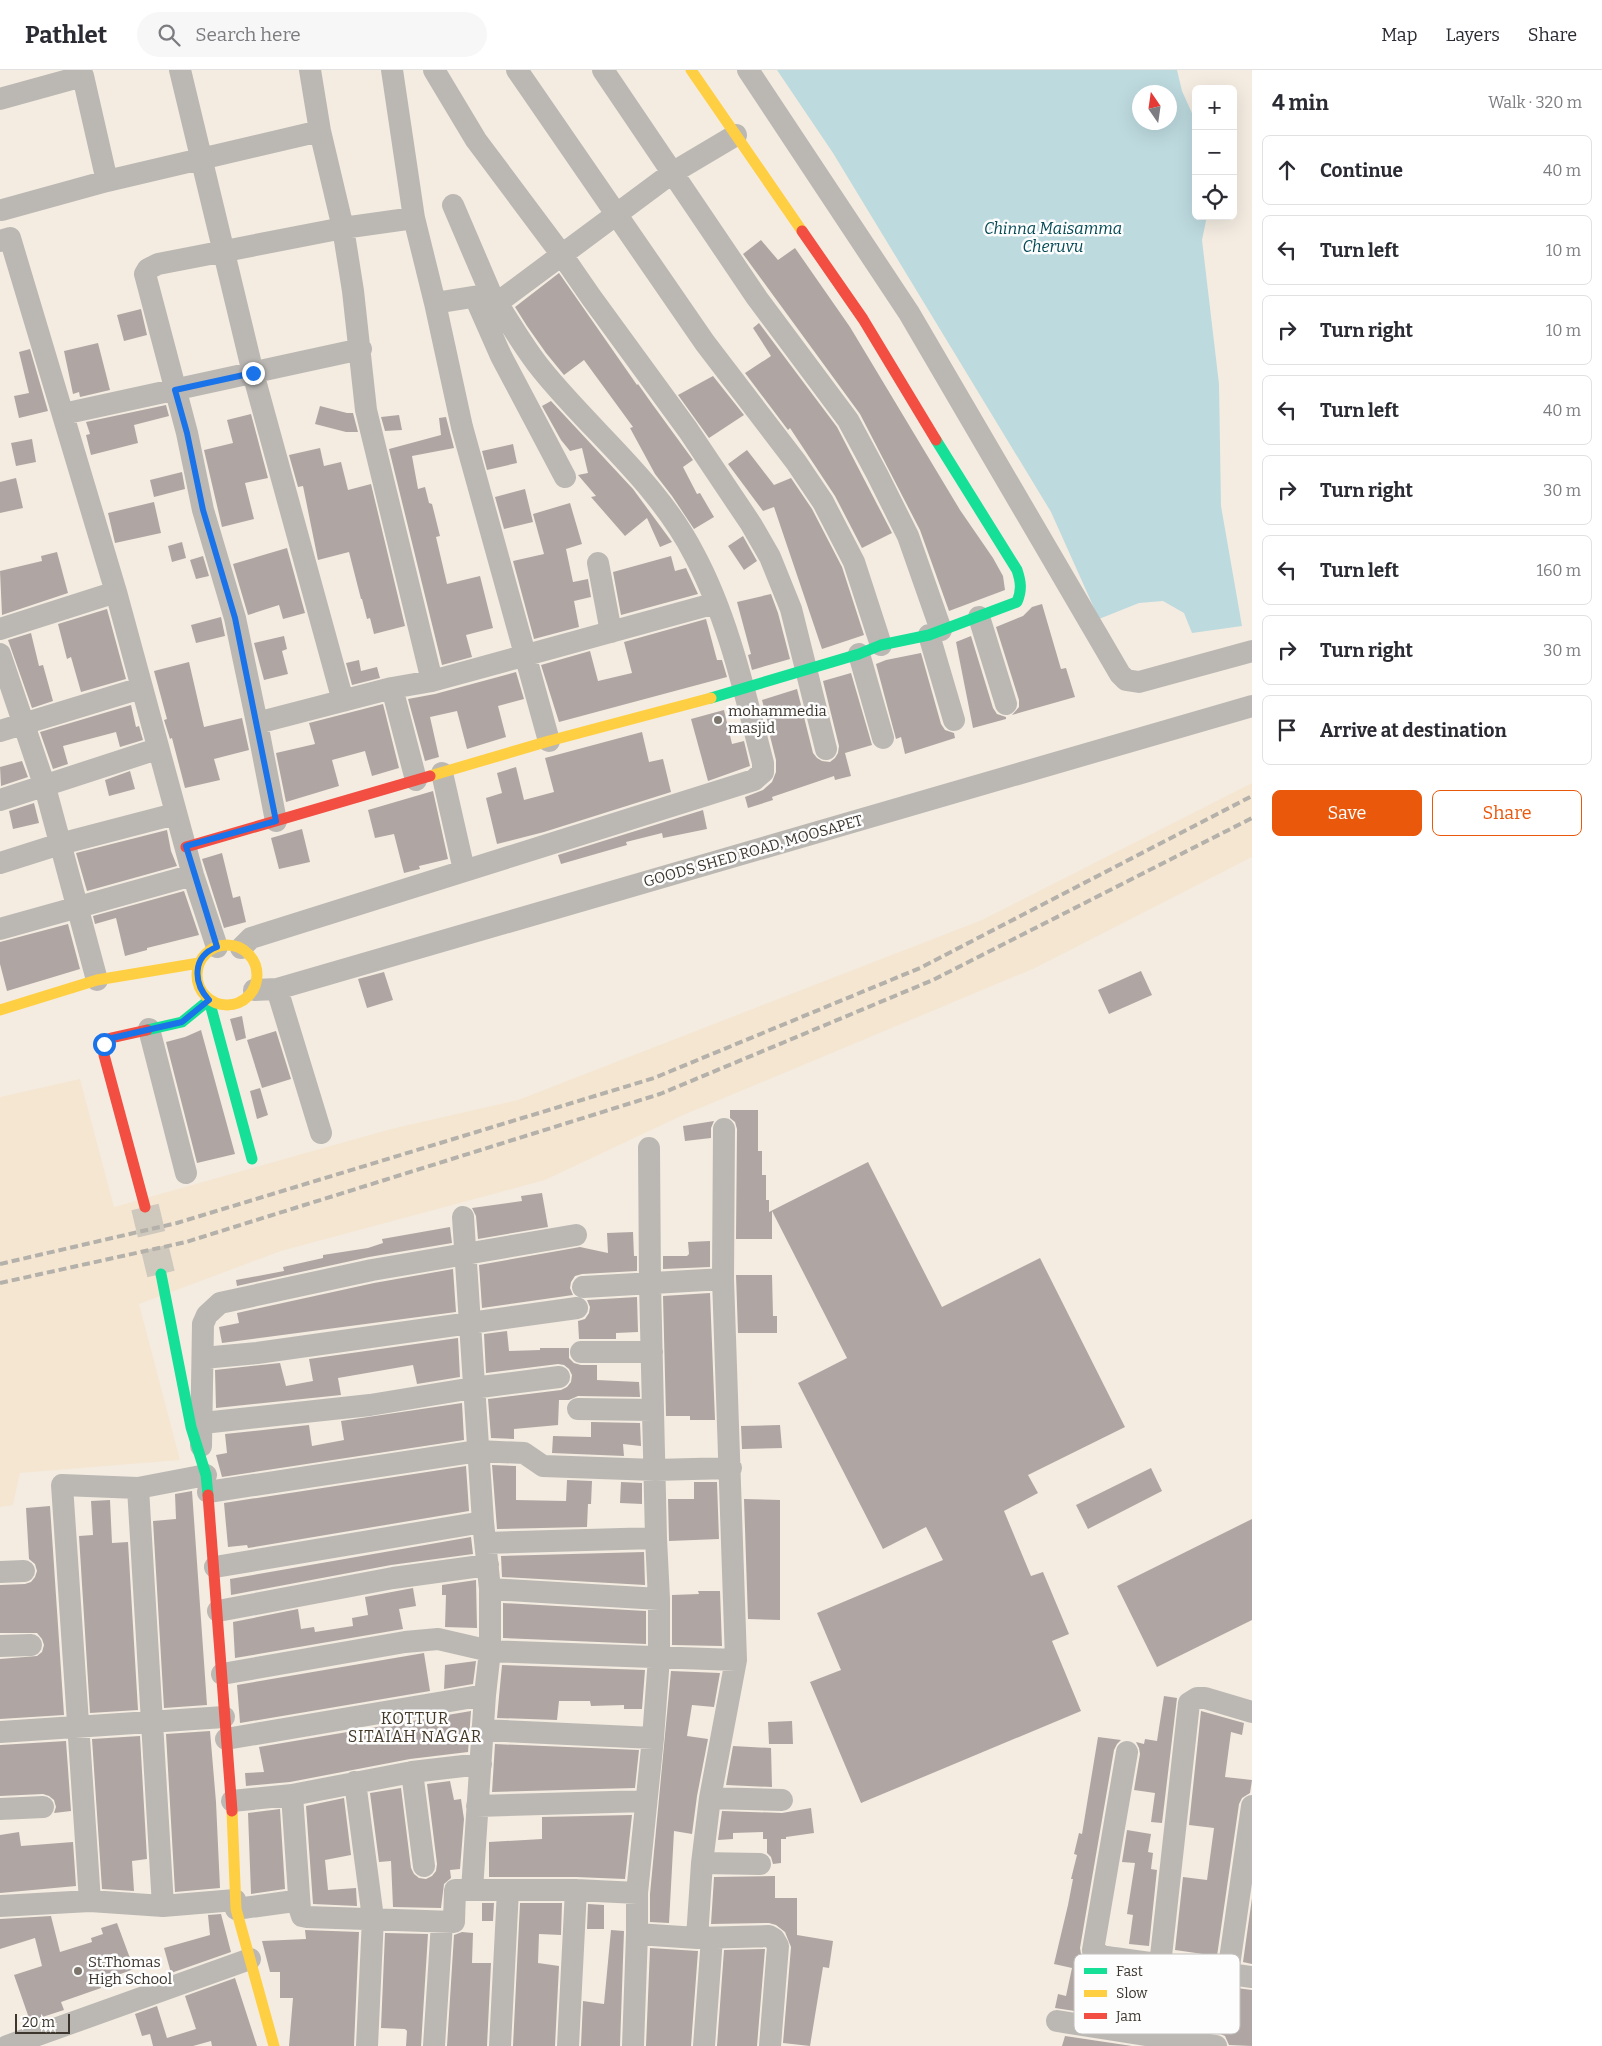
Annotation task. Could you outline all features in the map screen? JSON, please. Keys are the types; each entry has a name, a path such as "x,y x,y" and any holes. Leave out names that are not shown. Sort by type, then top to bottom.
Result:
{"street":[{"path":"180,70 253,373 344,701"},
{"path":"310,70 320,131 343,228 360,349 366,410 432,681"},
{"path":"392,70 414,218 462,427 549,741"},
{"path":"434,70 476,140 562,255 688,430 751,524 770,557 791,609 826,749"},
{"path":"517,70 705,343 796,462 823,502 854,562 881,645"},
{"path":"603,70 757,298 848,420 878,474 908,536 935,632 954,720"},
{"path":"186,846 549,741 744,689 859,654 881,645 935,632 1017,602 1021,592 1021,582 1006,550 973,502 863,319 690,70"},
{"path":"748,70 909,313 1120,674 1126,680 1139,682 1252,651"},
{"path":"0,99 41,78 83,73 107,181"},
{"path":"217,947 193,875 157,749 116,592 63,414 5,239 1,206 320,131"},
{"path":"435,303 488,298 562,255 672,173 736,135"},
{"path":"453,205 488,298 501,356 565,477"},
{"path":"276,821 235,618 203,510 187,433 145,274 148,269 158,264 343,228 414,218"},
{"path":"241,948 251,938 754,780 763,772 763,763 744,689 716,603 694,553 662,503 541,369 488,298"},
{"path":"63,414 360,349"},
{"path":"598,563 610,632"},
{"path":"0,629 116,592"},
{"path":"257,723 392,688 432,681 716,603"},
{"path":"980,617 1006,704"},
{"path":"0,654 45,787 96,980"},
{"path":"859,654 883,738"},
{"path":"0,731 141,688"},
{"path":"392,688 416,780"},
{"name":"GOODS SHED ROAD, MOOSAPET","path":"254,990 277,990 1252,706"},
{"path":"0,800 45,787 157,749"},
{"path":"442,773 464,870"},
{"path":"0,863 60,844 176,814"},
{"path":"0,929 193,875"},
{"path":"232,945 241,948 249,954 258,971 254,990 238,1004 218,1004 209,1000 202,992 198,983 199,963 205,955 217,947 232,945"},
{"path":"2,1003 96,980 199,963"},
{"path":"277,990 321,1133"},
{"path":"145,1208 104,1054 104,1044 112,1038 182,1022 209,1000"},
{"path":"209,1000 252,1159"},
{"path":"149,1029 186,1173"},
{"path":"704,2046 705,1938 702,1863 710,1798 736,1660 731,1468 723,1279 724,1129"},
{"path":"633,2046 638,1934 637,1893 659,1658 660,1599 656,1538 649,1148"},
{"path":"463,1217 473,1388 490,1589 490,1651 484,1695 472,1890"},
{"path":"274,2046 235,1905 232,1801 224,1717 215,1567 205,1476 203,1324 207,1315 220,1303 372,1270 576,1235"},
{"path":"161,1274 191,1428 205,1476"},
{"path":"583,1287 723,1279"},
{"path":"203,1358 257,1353 577,1308"},
{"path":"582,1352 652,1352"},
{"path":"203,1423 370,1405 473,1388 559,1377"},
{"path":"578,1409 653,1410"},
{"path":"90,1902 62,1485 138,1488 205,1476 478,1451 524,1453 543,1466 655,1470 731,1468"},
{"path":"138,1488 163,1906"},
{"path":"215,1567 484,1532 656,1538"},
{"path":"218,1611 393,1578 488,1565"},
{"path":"0,1572 24,1571"},
{"path":"490,1589 522,1589 660,1599"},
{"path":"222,1674 405,1642 438,1639 490,1651 736,1660"},
{"path":"0,1646 31,1645"},
{"path":"226,1739 484,1695"},
{"path":"1161,1954 1189,1703 1197,1698 1205,1698 1252,1712"},
{"path":"0,1732 224,1717"},
{"path":"482,1730 653,1738"},
{"path":"1099,1954 1093,1950 1127,1752"},
{"path":"232,1801 292,1795 412,1772 480,1764"},
{"path":"412,1772 424,1866"},
{"path":"356,1782 373,1918 367,2046"},
{"path":"292,1795 302,1916 373,1918 442,1923 454,1922 455,1890 576,1890 637,1893"},
{"path":"710,1798 782,1800"},
{"path":"477,1806 646,1801"},
{"path":"1231,1954 1252,1806"},
{"path":"0,1809 43,1807"},
{"path":"702,1863 760,1864"},
{"path":"500,2046 508,1890"},
{"path":"568,2046 576,1890"},
{"path":"0,1906 90,1902 163,1906 287,1902"},
{"path":"434,2046 442,1923"},
{"path":"638,1934 705,1938 769,1936 774,1939 778,1946 770,2046"},
{"path":"7,2046 250,1958"},
{"path":"1057,2021 1074,2024"},
{"path":"1140,2034 1216,2046"}],"shaded area":[{"path":"1252,783 1252,857 1035,968 681,1116 545,1180 281,1251 139,1304 180,1460 20,1473 13,1505 0,1507 0,1097 80,1079 114,1207 391,1129 518,1100 982,920"}],"water":[{"name":"Chinna Maisamma Cheruvu","path":"777,70 1177,70 1182,91 1192,113 1192,220 1206,220 1202,240 1219,384 1221,506 1242,626 1192,633 1184,613 1163,601 1139,603 1099,619 1051,512 833,153"}],"building":[{"path":"761,240 778,260 795,248 850,327 960,510 993,558 1003,576 1005,590 949,611 920,530 860,414 743,254"},
{"path":"559,273 637,385 693,460 683,467 697,494 700,493 714,517 694,529 655,474 630,428 633,427 584,360 564,375 546,353 515,307"},
{"path":"141,309 147,335 124,341 117,315"},
{"path":"759,323 837,427 892,533 862,548 835,496 790,428 788,430 745,373 771,356 753,328"},
{"path":"98,343 110,390 80,397 79,392 73,394 64,351"},
{"path":"30,349 48,411 19,418 14,396 29,393 19,352"},
{"path":"713,376 744,415 709,438 678,395"},
{"path":"551,401 633,489 672,542 660,547 647,518 625,536 591,497 596,496 578,475 588,473 582,448 570,451 561,440 542,406"},
{"path":"166,405 169,416 134,425 138,443 91,455 86,435 90,434 86,422"},
{"path":"320,406 353,413 358,432 346,432 315,424"},
{"path":"251,414 268,478 245,483 254,519 222,527 204,450 233,443 227,420"},
{"path":"399,415 402,430 385,431 381,417"},
{"path":"446,417 454,448 412,456 418,489 425,487 429,503 432,504 440,536 436,537 447,584 480,576 493,628 466,635 472,657 442,665 389,449 441,435 439,418"},
{"path":"32,439 36,462 16,466 11,443"},
{"path":"513,444 517,463 487,470 482,451"},
{"path":"320,448 324,466 341,462 348,490 371,484 405,626 374,634 370,618 367,619 349,552 318,560 303,486 298,487 289,455"},
{"path":"747,450 774,485 791,478 812,509 842,567 864,635 822,649 774,507 763,511 728,464"},
{"path":"182,472 185,489 154,497 150,480"},
{"path":"16,478 23,508 0,513 0,482"},
{"path":"525,489 533,522 504,529 495,497"},
{"path":"154,502 161,533 115,543 108,513"},
{"path":"570,503 582,544 566,549 573,582 588,579 591,597 574,601 579,627 534,639 513,561 544,554 533,514"},
{"path":"743,536 757,561 744,570 728,546"},
{"path":"182,542 186,558 172,562 168,546"},
{"path":"287,548 305,613 283,619 279,605 248,615 233,564"},
{"path":"57,552 68,593 2,615 0,571 42,561 41,556"},
{"path":"203,556 209,576 196,579 190,560"},
{"path":"671,556 675,571 686,568 698,594 621,615 613,572"},
{"path":"771,594 790,659 752,670 748,655 751,654 737,602"},
{"path":"1042,604 1061,669 1066,668 1075,697 1012,715 1019,707 1019,700 996,627 1023,616 1032,607"},
{"path":"107,609 126,679 81,692 71,657 67,659 58,624"},
{"path":"221,617 225,636 196,643 191,625"},
{"path":"706,619 717,660 722,660 727,677 559,722 541,665 590,651 598,681 632,673 624,642"},
{"path":"31,633 39,666 43,665 53,701 32,708 8,640"},
{"path":"284,636 287,649 282,651 288,674 264,680 254,643"},
{"path":"971,636 993,708 997,714 1006,717 1006,719 973,728 956,642"},
{"path":"921,653 941,724 945,730 954,733 955,738 905,754 901,737 896,739 876,664 886,660"},
{"path":"359,660 361,671 377,667 380,678 352,685 346,663"},
{"path":"189,662 204,727 242,718 249,750 214,759 220,780 185,788 172,738 170,739 164,720 167,719 154,671"},
{"path":"516,672 524,699 498,706 506,737 467,749 457,711 430,717 439,757 425,761 408,699 435,694"},
{"path":"851,673 872,745 845,753 851,776 835,780 834,776 772,797 773,800 748,808 745,797 763,790 772,782 776,772 776,760 762,700 797,689 813,753 822,761 830,762 838,753 839,746 823,681"},
{"path":"383,704 399,768 372,776 365,751 332,760 339,786 286,802 276,753 315,744 309,723"},
{"path":"131,705 136,727 139,726 143,740 120,747 116,732 63,746 68,764 53,769 40,732"},
{"path":"724,710 732,744 744,741 750,766 708,781 691,719"},
{"path":"642,732 649,762 663,759 671,792 544,832 497,844 486,798 502,793 497,773 516,767 524,800 554,792 545,758"},
{"path":"22,761 28,777 1,786 0,767"},
{"path":"130,771 135,789 109,796 105,780"},
{"path":"433,791 448,859 419,866 420,869 404,873 394,834 375,838 368,810"},
{"path":"34,803 39,823 13,829 9,811"},
{"path":"703,810 707,829 663,838 662,833 626,842 627,845 561,864 558,855"},
{"path":"302,829 310,862 279,869 271,838"},
{"path":"167,830 171,851 177,866 87,891 76,853"},
{"path":"222,853 233,898 240,896 246,922 224,928 202,859"},
{"path":"184,891 199,935 147,948 147,950 125,956 116,918 95,924 93,916"},
{"path":"68,924 80,969 7,991 0,964 0,942"},
{"path":"1141,971 1152,995 1109,1014 1098,990"},
{"path":"384,972 393,1000 367,1008 358,979"},
{"path":"242,1016 246,1038 236,1041 230,1019"},
{"path":"201,1030 235,1154 197,1163 166,1042"},
{"path":"276,1031 291,1079 262,1088 247,1040"},
{"path":"260,1088 268,1115 257,1119 250,1091"},
{"path":"730,1110 758,1110 758,1151 762,1151 762,1175 766,1175 766,1200 769,1200 769,1212 868,1162 942,1307 1040,1258 1125,1427 1028,1475 1038,1493 1004,1511 1031,1576 1043,1572 1069,1634 1052,1641 1081,1711 861,1803 810,1682 841,1670 817,1613 943,1560 926,1527 883,1549 798,1383 847,1358 772,1211 772,1239 736,1239 737,1129 735,1122 730,1118"},
{"path":"714,1121 711,1128 711,1138 685,1141 683,1126"},
{"path":"542,1193 548,1227 478,1239 476,1216 472,1208 522,1201 521,1196"},
{"path":"450,1227 452,1243 369,1257 237,1286 236,1280 284,1271 283,1267 323,1258 323,1255 368,1248 383,1243 382,1239"},
{"path":"633,1232 634,1256 637,1256 637,1271 582,1274 575,1276 571,1282 570,1288 573,1295 482,1308 479,1265 580,1247 608,1253 607,1233"},
{"path":"710,1241 710,1267 663,1269 663,1256 687,1256 689,1254 688,1242"},
{"path":"453,1269 456,1312 222,1343 219,1327 239,1323 237,1313 374,1283"},
{"path":"736,1275 772,1275 773,1316 777,1316 777,1333 738,1333"},
{"path":"710,1293 715,1420 690,1420 690,1416 666,1416 663,1296"},
{"path":"637,1297 638,1332 616,1333 616,1339 579,1339 578,1321 585,1319 589,1313 590,1307 587,1300"},
{"path":"507,1331 509,1351 569,1348 569,1358 574,1363 597,1365 597,1380 639,1382 640,1397 578,1396 569,1400 559,1400 558,1425 514,1429 514,1439 491,1438 488,1399 561,1390 571,1382 572,1375 569,1369 564,1365 558,1364 486,1373 484,1334"},
{"path":"458,1338 460,1377 417,1384 413,1365 338,1378 341,1395 216,1408 215,1370 280,1363 286,1386 313,1381 309,1359"},
{"path":"462,1403 464,1440 222,1477 216,1455 227,1453 225,1434 309,1425 312,1446 344,1440 341,1421"},
{"path":"591,1422 640,1423 641,1446 623,1444 624,1456 552,1453 553,1436 591,1437"},
{"path":"780,1425 782,1448 742,1449 741,1426"},
{"path":"492,1465 516,1466 516,1500 566,1501 567,1480 592,1481 587,1527 497,1529"},
{"path":"466,1466 469,1511 248,1548 247,1545 228,1547 224,1503"},
{"path":"1151,1468 1162,1491 1088,1529 1076,1505"},
{"path":"621,1482 642,1483 642,1504 620,1503"},
{"path":"694,1482 717,1482 719,1539 669,1541 668,1499 694,1499"},
{"path":"192,1491 207,1705 164,1708 153,1521 176,1519 175,1494"},
{"path":"744,1499 780,1500 780,1620 748,1619"},
{"path":"110,1500 112,1543 128,1542 138,1710 90,1713 79,1536 93,1535 91,1501"},
{"path":"50,1506 64,1715 0,1719 0,1659 37,1656 42,1652 44,1645 37,1633 0,1633 0,1585 25,1584 31,1582 35,1577 37,1571 35,1564 29,1559 26,1508"},
{"path":"1252,1519 1252,1620 1157,1667 1117,1586"},
{"path":"471,1537 473,1554 391,1565 231,1595 230,1579"},
{"path":"644,1552 645,1585 502,1577 501,1556"},
{"path":"476,1580 477,1628 445,1627 446,1595 442,1595 442,1585"},
{"path":"413,1588 416,1606 399,1609 403,1629 235,1658 233,1622 298,1609 301,1629 314,1627 315,1632 353,1626 352,1618 368,1615 365,1597"},
{"path":"698,1591 720,1591 722,1646 672,1645 672,1595 699,1594"},
{"path":"503,1603 646,1611 646,1644 503,1638"},
{"path":"424,1653 430,1691 240,1723 237,1685"},
{"path":"476,1661 473,1684 444,1689 445,1665"},
{"path":"502,1665 645,1670 642,1709 624,1709 624,1705 591,1706 590,1701 559,1701 557,1720 497,1718"},
{"path":"671,1671 720,1673 714,1707 692,1705 687,1736 708,1739 692,1834 674,1831 669,1923 650,1922 650,1894"},
{"path":"1164,1696 1177,1698 1162,1823 1151,1822 1155,1793 1134,1790 1140,1754 1136,1742 1144,1744 1145,1739 1157,1741"},
{"path":"471,1711 468,1752 410,1759 290,1782 246,1786 245,1773 264,1772 259,1747"},
{"path":"1201,1711 1244,1723 1242,1735 1231,1732 1225,1777 1252,1780 1250,1793 1242,1798 1239,1804 1217,1954 1175,1950 1183,1877 1207,1880 1214,1828 1189,1825"},
{"path":"792,1721 793,1744 769,1744 768,1722"},
{"path":"210,1731 220,1888 175,1892 166,1734"},
{"path":"140,1736 147,1859 132,1861 134,1891 102,1889 92,1739"},
{"path":"1098,1737 1121,1740 1114,1750 1080,1948 1081,1954 1074,1954 1074,2011 1055,2008 1058,1994 1066,1996 1072,1968 1054,1964 1073,1879 1071,1879 1077,1855 1074,1854 1079,1833 1082,1834"},
{"path":"66,1741 71,1811 54,1813 56,1807 54,1800 43,1794 0,1796 0,1745"},
{"path":"495,1744 639,1750 635,1788 492,1792"},
{"path":"733,1746 771,1748 772,1787 726,1785"},
{"path":"450,1781 454,1800 461,1799 464,1819 460,1869 450,1870 451,1878 444,1884 441,1908 393,1907 391,1861 379,1862 370,1793 401,1788 411,1868 419,1878 426,1879 436,1871 437,1864 427,1784"},
{"path":"344,1798 351,1855 325,1860 328,1890 356,1888 357,1906 313,1904 306,1806"},
{"path":"811,1808 814,1833 781,1839 781,1863 773,1864 771,1857 767,1853 767,1839 763,1839 763,1832 733,1833 733,1839 718,1840 722,1811 782,1813"},
{"path":"280,1809 285,1889 251,1894 248,1813"},
{"path":"632,1815 625,1879 489,1877 489,1842 542,1839 542,1817"},
{"path":"1127,1830 1151,1834 1148,1852 1153,1853 1151,1869 1157,1870 1149,1946 1129,1944 1133,1915 1127,1914 1135,1863 1122,1862"},
{"path":"19,1832 21,1846 73,1842 76,1886 0,1893 0,1835"},
{"path":"775,1876 775,1898 797,1898 797,1935 833,1941 829,1968 823,1967 810,2046 783,2043 791,1947 785,1932 776,1925 769,1923 711,1924 714,1877"},
{"path":"1252,1898 1252,1964 1243,1962"},
{"path":"482,1903 494,1903 493,1921 482,1921"},
{"path":"520,1903 562,1903 561,1935 539,1934 538,1963 559,1966 555,2046 513,2046"},
{"path":"588,1904 604,1905 604,1929 587,1929"},
{"path":"221,1914 231,1952 171,1973 164,1948 210,1935 208,1915"},
{"path":"51,1916 60,1952 92,1942 91,1938 103,1934 101,1928 117,1923 134,1969 99,1982 101,1988 61,2002 64,2010 30,2021 14,1975 42,1966 35,1938 0,1949 0,1919"},
{"path":"305,1930 359,1932 354,2046 289,2046 293,1998 280,1998 280,1972 270,1972 262,1941 306,1939"},
{"path":"611,1930 624,1931 620,2046 581,2046 583,2001 604,2004"},
{"path":"462,1932 473,1933 472,1963 491,1963 487,2046 447,2046 454,1935"},
{"path":"385,1933 428,1934 421,2046 406,2046 407,2031 405,2029 381,2028"},
{"path":"650,1948 698,1951 691,2046 646,2046"},
{"path":"765,1949 757,2046 717,2046 724,1950"},
{"path":"235,1978 257,2046 212,2046 211,2041 193,2046 153,2046 150,2034 142,2036 135,2014 157,2006 167,2038 196,2029 185,1996"},
{"path":"1240,1988 1252,1990 1252,2046 1229,2045 1225,2036 1220,2034 1240,2034"},
{"path":"1065,2036 1132,2046 1062,2046"}],"tunnel":[{"path":"145,1207 161,1274"}],"railway":[{"path":"0,1264 177,1223 654,1078 920,968 1252,796"},
{"path":"0,1283 186,1242 660,1094 933,980 1252,818"}],"traffic: fast":[{"path":"711,698 859,654 881,645 929,635 1017,602 1020,594 1017,570 936,440"},
{"path":"147,1030 182,1022 209,1000 252,1159"},
{"path":"161,1274 191,1427 206,1475 208,1495"}],"traffic: slow":[{"path":"691,70 802,231"},
{"path":"430,776 549,741 711,698"},
{"path":"221,945 233,945 244,950 252,958 257,969 257,975 255,987 244,1000 233,1005 221,1005 210,1000 202,992 197,981 197,969 202,958 210,950 221,945"},
{"path":"0,1010 97,980 199,963"},
{"path":"232,1811 236,1909 274,2046"}],"traffic: jam":[{"path":"802,231 863,319 936,440"},
{"path":"186,847 430,776"},
{"path":"145,1207 104,1055 104,1044 111,1038 147,1030"},
{"path":"208,1495 232,1811"}],"place":[{"name":"mohammedia masjid","path":"718,720"},
{"name":"St.Thomas High School","path":"78,1971"}],"district":[{"name":"KOTTUR SITAIAH NAGAR","path":"415,1727"}],"route":[{"path":"104,1044 112,1038 182,1022 209,1000 202,992 198,983 197,973 199,963 205,955 212,948 217,947 193,875 186,846 276,821 235,618 203,510 187,433 175,390 253,373"}]}
